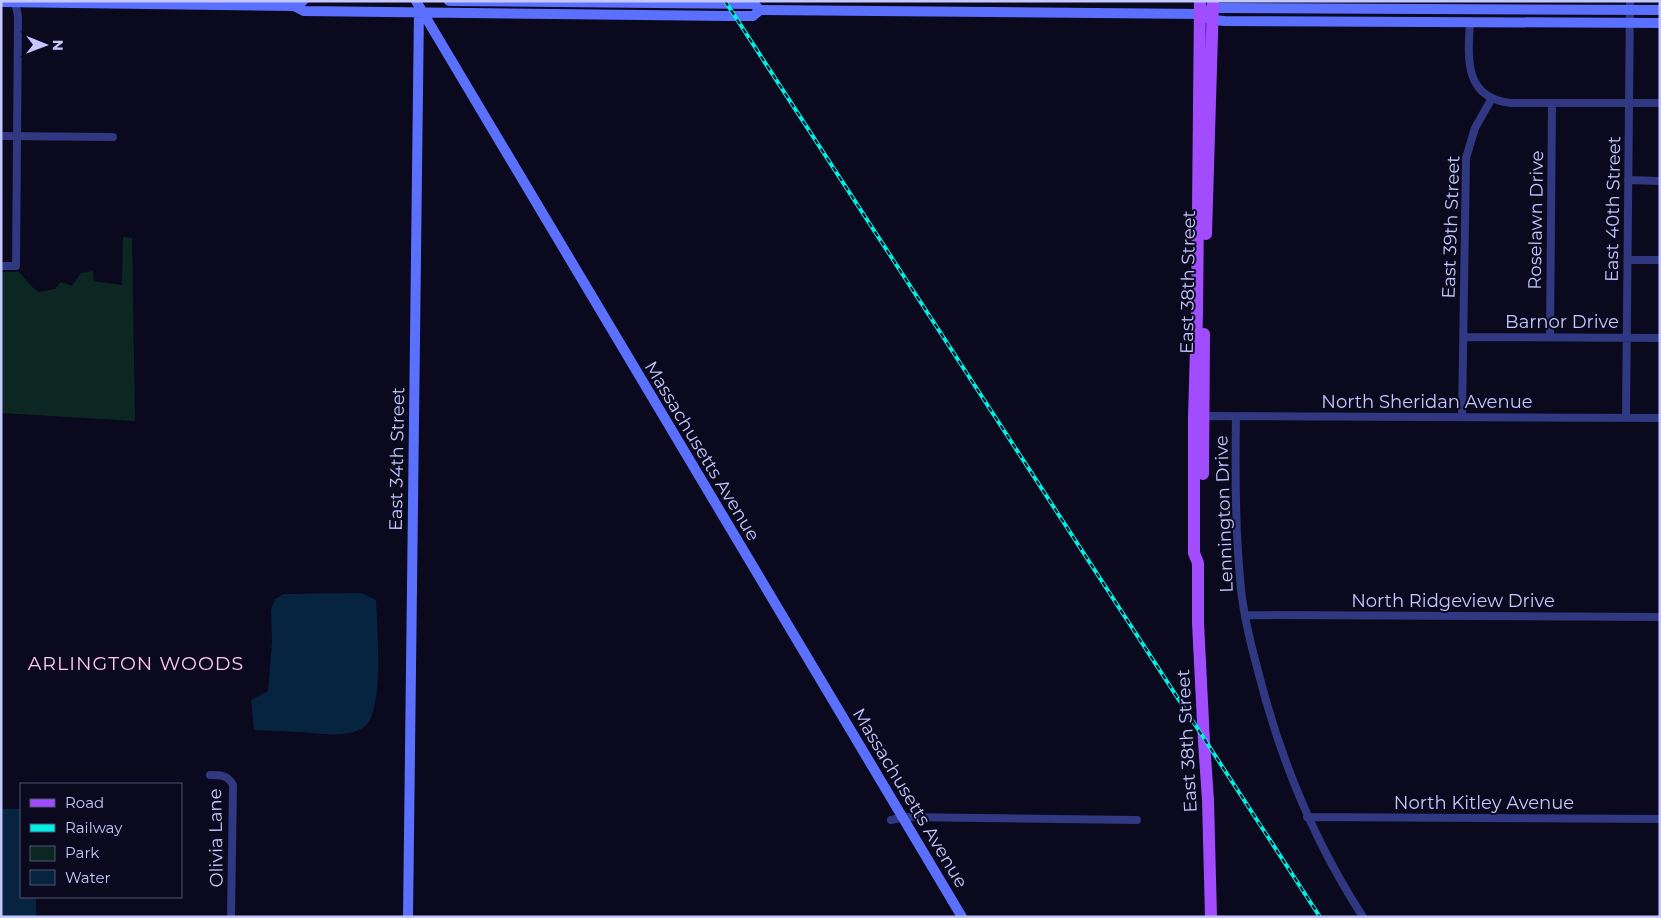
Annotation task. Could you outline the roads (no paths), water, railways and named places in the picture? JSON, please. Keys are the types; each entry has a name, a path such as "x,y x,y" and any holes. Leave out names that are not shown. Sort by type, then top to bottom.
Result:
{"main road":[{"path":"449,1 754,4 760,10"},
{"path":"1,2 294,3 304,11 419,7 753,16 760,10 1200,7 1212,10 1470,22 1660,23"},
{"path":"1212,10 1427,5 1630,5 1660,10"},
{"name":"Massachusetts Avenue","path":"419,7 962,917"},
{"name":"East 34th Street","path":"408,917 419,7"},
{"name":"East 38th Street","path":"1198,417 1200,7"},
{"name":"East 38th Street","path":"1212,10 1194,553 1198,563 1198,623 1208,800 1212,917"}],"street":[{"path":"1,266 16,266 18,16 15,2"},
{"name":"East 40th Street","path":"1626,418 1630,5"},
{"path":"1470,22 1468,60 1471,75 1480,88 1492,98 1511,102 1660,103"},
{"name":"East 39th Street","path":"1462,417 1466,158 1475,128 1492,98"},
{"name":"Roselawn Drive","path":"1550,338 1552,103"},
{"path":"1,136 113,137"},
{"path":"1628,180 1660,181"},
{"path":"1628,260 1660,260"},
{"name":"Barnor Drive","path":"1464,337 1660,338"},
{"name":"Lennington Drive","path":"1236,416 1236,533 1245,615 1254,655 1270,717 1307,817 1335,871 1363,917"},
{"name":"North Sheridan Avenue","path":"1198,417 1660,418"},
{"name":"North Ridgeview Drive","path":"1245,615 1660,617"},
{"name":"Olivia Lane","path":"210,775 225,776 233,785 231,917"},
{"path":"891,820 904,817 1137,820"},
{"name":"North Kitley Avenue","path":"1307,817 1660,819"}],"water":[{"path":"362,593 376,600 378,647 375,704 371,718 364,727 356,731 340,734 254,730 251,700 268,691 272,642 271,610 275,599 284,594"},
{"path":"1,809 20,809 20,898 36,898 36,917 1,917"}],"railway":[{"path":"725,1 1320,917"}],"district":[{"name":"ARLINGTON WOODS","path":"136,663"}]}
